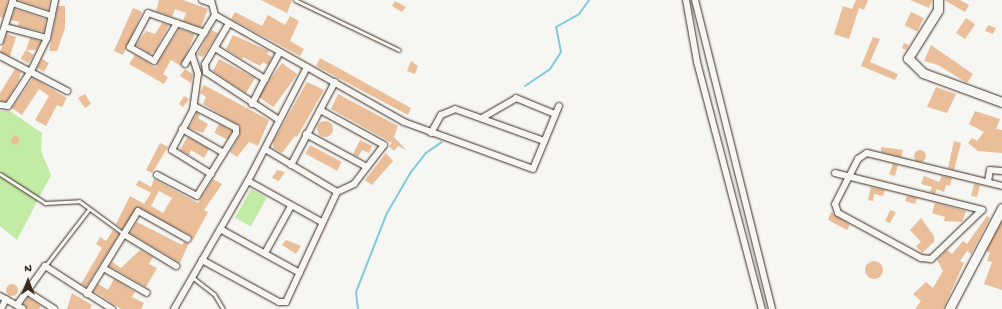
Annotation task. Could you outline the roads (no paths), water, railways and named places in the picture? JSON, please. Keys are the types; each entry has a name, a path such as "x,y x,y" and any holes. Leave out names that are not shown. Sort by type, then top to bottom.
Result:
{"street":[{"path":"0,105 8,106 31,71 47,38 55,0"},
{"path":"202,0 211,2 215,15 228,25 247,31 280,52 430,133 533,169 559,106"},
{"path":"686,0 697,62 762,309"},
{"path":"695,0 772,309"},
{"path":"938,0 938,10 911,49 908,58 913,66 923,73 1002,102"},
{"path":"0,41 12,2 52,16"},
{"path":"177,23 154,61 130,47 148,13 177,23 205,33"},
{"path":"185,64 192,55 215,15"},
{"path":"228,25 205,64 209,76 279,120"},
{"path":"5,27 47,38"},
{"path":"215,48 265,79"},
{"path":"252,104 280,52"},
{"path":"192,55 198,74 194,106 172,146 173,152 211,174"},
{"path":"0,56 67,90"},
{"path":"174,309 248,181 307,67"},
{"path":"291,165 306,134 335,82"},
{"path":"482,118 516,98 555,114"},
{"path":"157,175 197,196 224,153 236,128 194,106"},
{"path":"430,133 441,115 454,109 544,141"},
{"path":"202,260 279,302 286,302 300,273 320,221 337,192 354,184 384,145 320,110"},
{"path":"182,129 224,153"},
{"path":"306,134 367,167"},
{"path":"265,149 337,192"},
{"path":"836,173 847,177 982,210 931,259 921,258 838,213 835,204 847,177 858,159 867,153 1002,186"},
{"path":"988,182 990,170 1002,171"},
{"path":"248,181 320,221"},
{"path":"265,253 291,206"},
{"path":"948,309 1002,208"},
{"path":"87,294 105,269 138,211 188,239"},
{"path":"220,229 300,273"},
{"path":"125,235 176,266"},
{"path":"17,305 28,292 45,266 112,309"},
{"path":"105,269 147,293"},
{"path":"28,292 54,309"},
{"path":"1,309 3,297 23,309"}],"lane":[{"path":"295,0 399,50"},
{"path":"0,174 45,203 72,199 89,209 125,235"},
{"path":"45,266 89,209"},
{"path":"192,277 214,294 223,309"}],"waterway":[{"path":"525,86 550,69 561,52 556,27 579,14 589,0"},
{"path":"358,309 356,292 387,213 411,172 426,153 442,142"}]}
